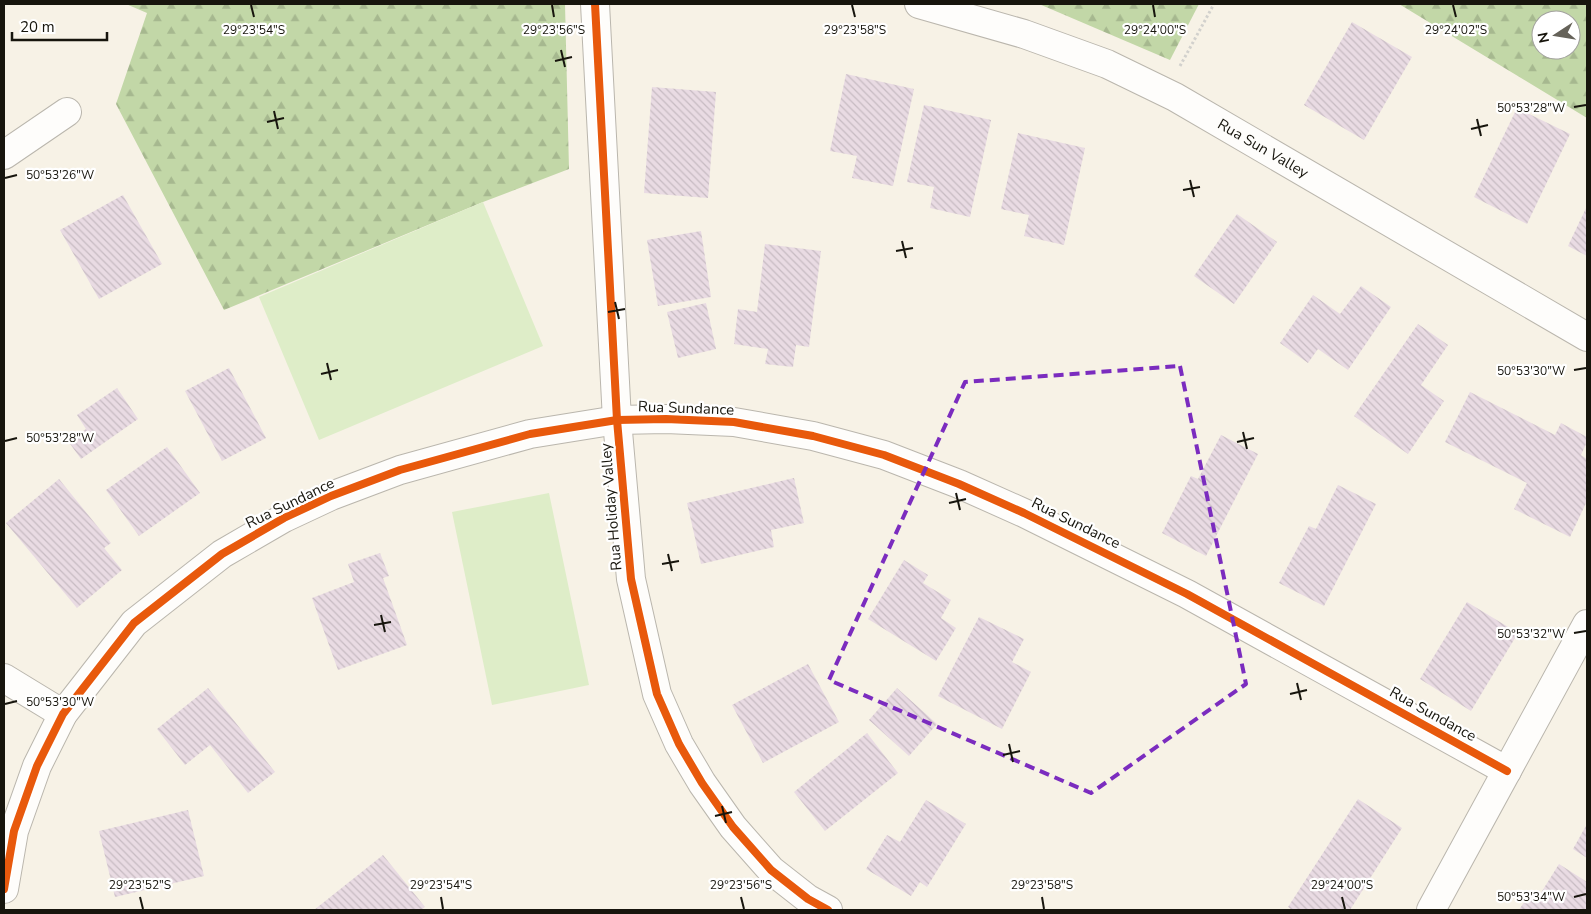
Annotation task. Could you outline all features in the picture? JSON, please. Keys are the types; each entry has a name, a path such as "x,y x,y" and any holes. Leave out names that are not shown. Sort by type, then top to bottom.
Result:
{"street":[{"name":"Rua Holiday Valley","path":"595,4 617,420 631,579 657,694 679,744 702,783 733,827 771,870 808,899 828,910"},
{"name":"Rua Sun Valley","path":"919,4 1024,34 1107,64 1165,93 1587,337"},
{"path":"4,155 67,112"},
{"name":"Rua Sundance","path":"4,889 14,831 37,766 63,714 134,623 222,554 284,518 331,496 400,470 530,434 617,420 666,419 734,422 813,436 884,455 959,484 1024,512 1187,594 1507,771"},
{"path":"1431,910 1587,624"},
{"path":"4,678 63,714"}],"path":[{"path":"1165,93 1214,4"}],"highlighted area":[{"path":"1180,366 1246,684 1091,793 829,680 965,382"}],"green space":[{"path":"126,4 565,4 569,169 483,202 224,310 116,104 147,13"},
{"path":"1039,4 1199,4 1170,60"},
{"path":"1399,4 1587,4 1587,118"},
{"path":"483,202 543,346 319,440 259,297"},
{"path":"549,493 589,685 492,705 452,512"}],"building":[{"path":"1352,22 1412,57 1364,140 1304,105"},
{"path":"846,74 914,89 893,186 852,178 857,156 830,151"},
{"path":"652,87 716,92 708,198 644,193"},
{"path":"924,105 991,120 970,217 930,208 934,187 907,182"},
{"path":"1517,108 1570,134 1527,224 1474,197"},
{"path":"1018,133 1085,148 1064,245 1024,236 1029,215 1001,209"},
{"path":"123,195 162,264 99,299 60,230"},
{"path":"1587,206 1587,256 1568,246"},
{"path":"1237,214 1277,242 1234,304 1194,276"},
{"path":"701,231 711,297 658,306 647,240"},
{"path":"765,244 821,251 809,347 796,345 793,367 765,364 768,349 734,344 738,309 757,312"},
{"path":"1361,286 1391,307 1348,370 1318,349 1308,363 1280,343 1313,295 1340,314"},
{"path":"706,303 716,349 678,358 667,312"},
{"path":"1418,324 1448,345 1421,385 1444,401 1408,454 1354,416"},
{"path":"229,368 266,438 222,461 185,391"},
{"path":"117,388 138,419 81,459 68,441 86,429 77,415"},
{"path":"1470,392 1555,435 1561,423 1587,437 1587,442 1581,455 1587,459 1587,501 1570,537 1514,509 1527,483 1445,442"},
{"path":"1221,435 1258,454 1206,556 1162,533 1191,476 1198,479"},
{"path":"167,447 200,493 139,536 106,490"},
{"path":"794,478 804,523 771,530 774,547 701,564 687,503"},
{"path":"59,479 111,543 104,548 122,570 77,608 6,523"},
{"path":"1338,485 1376,504 1324,606 1279,583 1309,526 1316,529"},
{"path":"380,553 389,576 383,578 407,645 338,670 312,598 354,582 348,564"},
{"path":"904,560 928,575 923,583 951,600 941,618 956,628 936,661 868,619"},
{"path":"1467,602 1518,633 1471,711 1420,679"},
{"path":"979,617 1024,639 1012,662 1031,672 1002,729 938,696"},
{"path":"808,664 839,722 763,763 732,705"},
{"path":"208,688 275,772 248,793 210,745 185,765 157,729"},
{"path":"897,688 937,724 909,756 869,720"},
{"path":"867,733 898,773 825,831 794,792"},
{"path":"1358,799 1402,828 1350,910 1292,910 1288,907"},
{"path":"926,800 966,824 927,887 920,882 911,896 866,869 887,835 900,842"},
{"path":"188,810 204,876 115,897 99,831"},
{"path":"1587,824 1587,858 1573,849"},
{"path":"383,855 425,907 421,910 314,910"},
{"path":"1559,864 1587,882 1587,910 1519,910 1531,891 1539,896"}],"cycle path":[{"path":"595,4 617,420 631,579 657,694 679,744 702,783 733,827 771,870 808,899 828,910"},
{"path":"4,889 14,831 37,766 63,714 134,623 222,554 284,518 331,496 400,470 530,434 617,420 666,419 734,422 813,436 884,455 959,484 1024,513 1187,594 1507,771"}]}
